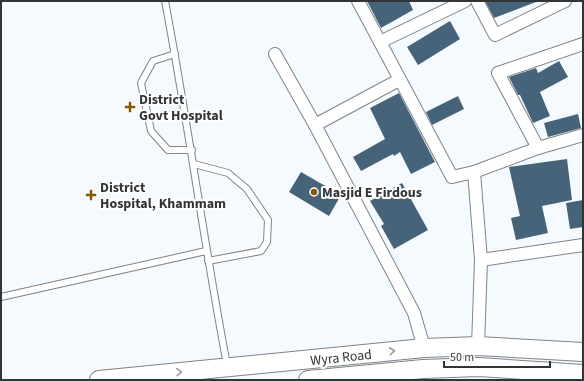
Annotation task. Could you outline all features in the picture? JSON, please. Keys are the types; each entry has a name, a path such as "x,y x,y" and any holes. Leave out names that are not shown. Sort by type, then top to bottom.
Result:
{"main road":[{"name":"Wyra Road","path":"99,380 140,378 424,348 478,346 583,352"},
{"name":"Wyra Road","path":"308,380 425,375 479,367 583,374"}],"street":[{"path":"358,1 452,177 474,172 538,148 583,135"},
{"path":"380,42 465,1"},
{"path":"477,1 495,35 566,1"},
{"path":"538,148 498,73 583,44"},
{"path":"275,54 315,125 414,313 424,348"},
{"path":"315,125 399,80"},
{"path":"474,172 481,260 478,346"},
{"path":"481,260 583,245"}],"lane":[{"path":"165,1 192,150 206,251 228,368"},
{"path":"175,54 154,61 141,83 151,131 168,150 192,150"},
{"path":"194,164 228,173 248,190 268,220 267,242 261,251 208,261"},
{"path":"1,297 206,251"}],"building":[{"path":"367,1 409,1 413,10 381,28"},
{"path":"485,1 536,1 536,2 494,18"},
{"path":"450,21 460,39 418,65 407,47"},
{"path":"559,61 568,77 540,92 550,116 533,123 520,95 518,95 509,77 536,68 538,73"},
{"path":"399,93 435,162 411,174 400,152 394,156 393,154 361,171 353,157 385,139 370,108"},
{"path":"458,96 464,109 432,125 426,112"},
{"path":"578,114 581,128 548,137 544,123"},
{"path":"567,159 572,200 542,206 548,233 516,240 511,218 520,216 509,167"},
{"path":"301,172 341,195 329,216 289,192"},
{"path":"402,183 428,230 394,249 381,226 384,224 370,201"},
{"path":"583,200 583,227 570,229 566,203"}],"place":[{"name":"District Govt Hospital","path":"130,107"},
{"name":"Masjid E Firdous","path":"314,192"},
{"name":"District Hospital, Khammam","path":"91,195"}]}
